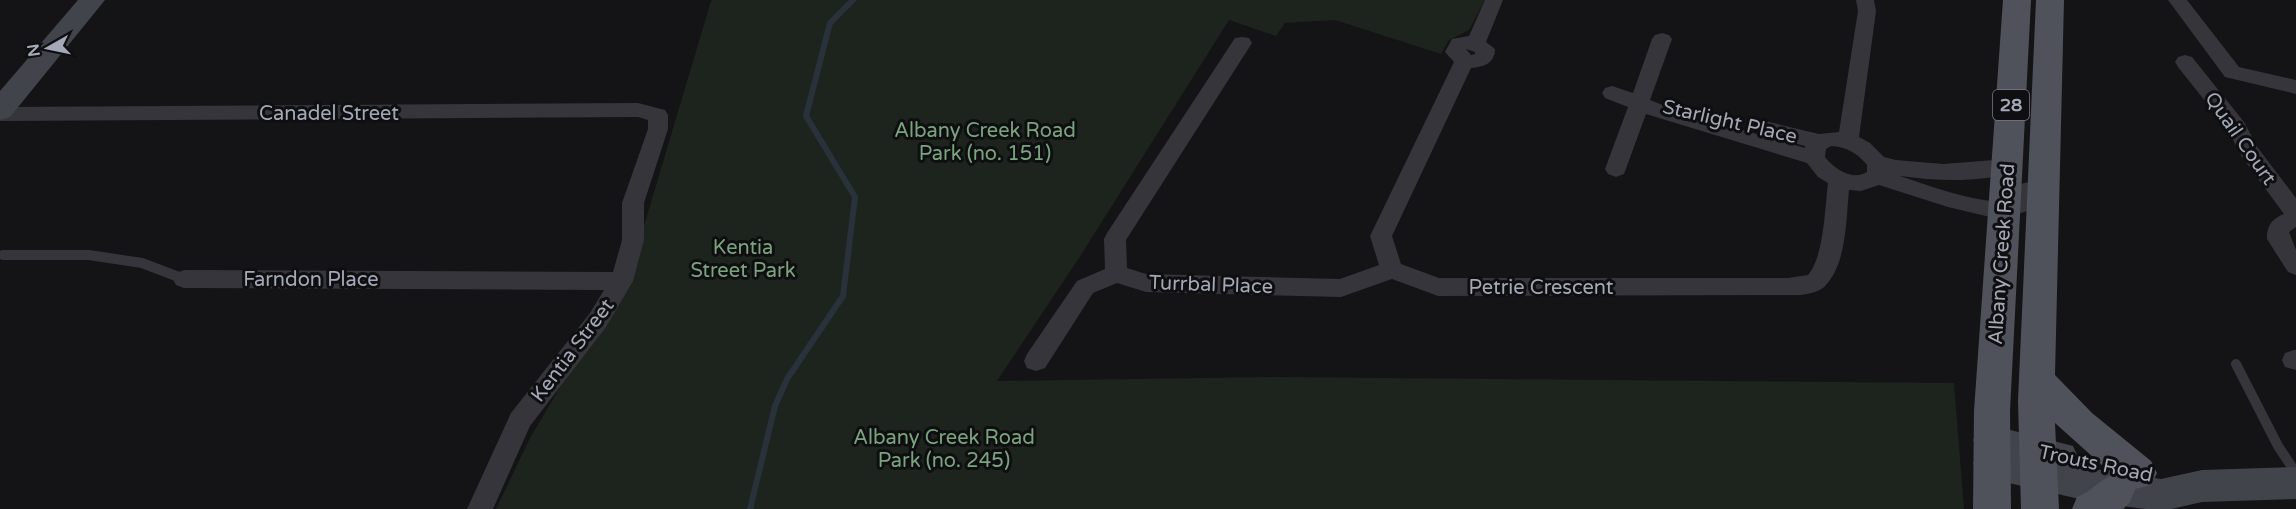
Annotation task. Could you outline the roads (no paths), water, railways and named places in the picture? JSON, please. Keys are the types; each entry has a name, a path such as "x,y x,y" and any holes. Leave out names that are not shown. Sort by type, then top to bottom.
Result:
{"main road":[{"name":"Albany Creek Road","path":"1992,509 1991,451 2018,0"},
{"name":"Albany Creek Road","path":"2038,478 2037,380 2050,0"},
{"path":"2037,380 2079,424 2115,491"}],"street":[{"path":"0,112 92,0"},
{"path":"1392,270 1381,236 1494,0"},
{"path":"2177,0 2232,72 2296,87"},
{"path":"1848,140 1870,4"},
{"name":"Starlight Place","path":"1616,169 1662,39"},
{"path":"1036,362 1085,287 1116,274 1115,239 1242,43"},
{"name":"Quail Court","path":"2185,62 2237,127 2249,152 2296,214"},
{"name":"Starlight Place","path":"1612,93 1674,117 1817,150"},
{"name":"Canadel Street","path":"0,112 638,110 658,115"},
{"name":"Kentia Street","path":"480,509 520,420 598,320 622,281 633,240 633,202 658,129 658,115"},
{"path":"2007,167 1957,173 1877,170 1861,183 1839,180 1820,168 1817,150 1828,139 1848,140 1869,151 1877,170 1969,205 2004,210 2020,206 2025,191 2042,188"},
{"name":"Petrie Crescent","path":"1392,270 1438,287 1788,287 1811,284 1819,279 1828,257 1839,180"},
{"path":"2296,219 2285,221 2280,226 2278,234 2279,242 2296,266"},
{"name":"Turrbal Place","path":"1116,274 1146,283 1341,288 1392,270"},
{"name":"Farndon Place","path":"184,279 622,281"},
{"name":"Trouts Road","path":"1991,451 2038,478 2115,491 2162,495 2202,486 2296,483"}],"lane":[{"name":"Farndon Place","path":"3,255 89,255 142,263 184,279"},
{"path":"2236,364 2278,446 2296,473"}],"waterway":[{"path":"750,509 775,406 787,379 843,296 855,197 806,116 830,23 853,0"}],"park label":[{"name":"Albany Creek Road Park (no. 151)","path":"985,142"},
{"name":"Kentia Street Park","path":"743,258"},
{"name":"Albany Creek Road Park (no. 245)","path":"944,448"}]}
